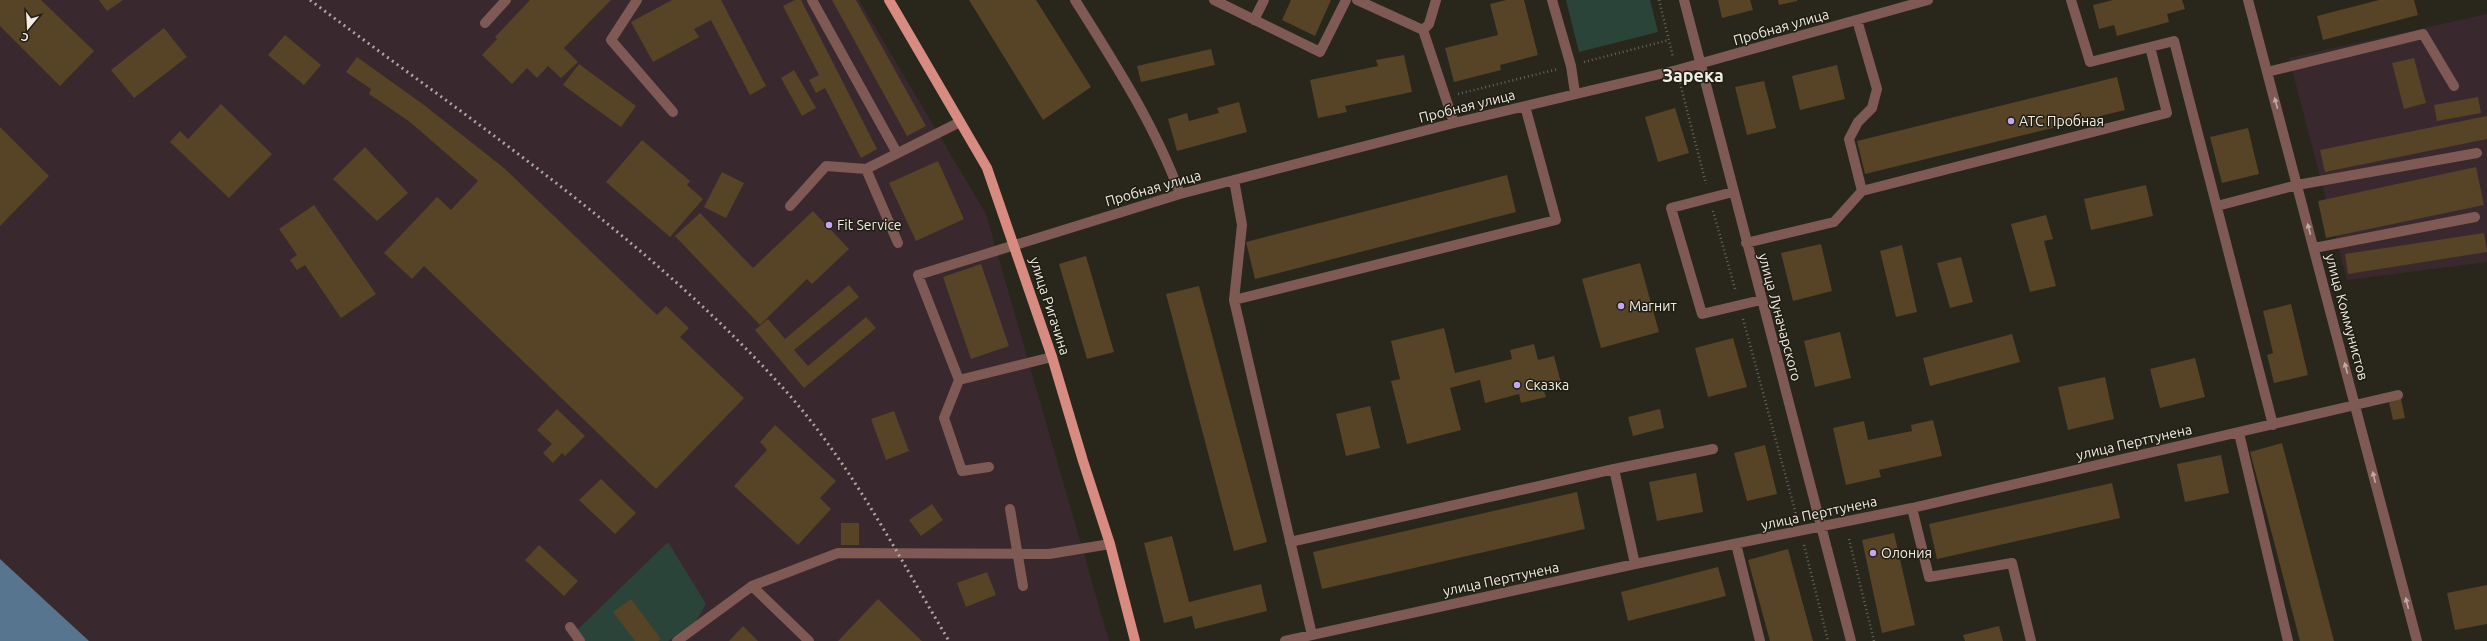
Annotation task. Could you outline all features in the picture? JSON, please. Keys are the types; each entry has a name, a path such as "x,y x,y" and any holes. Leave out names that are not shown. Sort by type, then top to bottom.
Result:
{"main road":[{"name":"улица Ригачина","path":"889,0 987,168 1052,357 1083,461 1110,544 1135,641"}],"street":[{"path":"485,23 506,0"},
{"path":"636,0 611,40 673,112"},
{"path":"812,0 897,153"},
{"path":"1075,0 1109,54 1167,158 1180,194"},
{"path":"1214,0 1320,52 1346,0"},
{"path":"1254,20 1264,0"},
{"path":"1357,0 1423,30 1454,123"},
{"path":"1423,30 1429,24 1436,0"},
{"path":"1552,0 1571,66 1575,93"},
{"name":"улица Луначарского","path":"1684,0 1850,641"},
{"name":"Пробная улица","path":"959,380 918,275 1014,243 1180,194 1454,123 1575,93 1677,70 1928,0"},
{"path":"2071,0 2090,62 2174,41 2272,425"},
{"name":"улица Коммунистов","path":"2248,0 2417,641"},
{"path":"1857,20 1877,89 1872,108 1858,122 1849,139 1862,190"},
{"path":"2267,72 2423,34 2454,86"},
{"path":"1746,243 1834,222 1862,190 2167,113 2150,47"},
{"path":"1234,300 1556,220 1524,106"},
{"path":"790,206 826,166 866,169 960,122"},
{"path":"2217,206 2297,185 2477,154"},
{"path":"866,169 898,243"},
{"path":"1234,180 1242,225 1234,300 1312,635"},
{"path":"1733,192 1671,208 1702,314 1761,300"},
{"path":"2314,248 2475,217"},
{"path":"989,467 962,471 944,418 959,380 1052,357"},
{"name":"улица Перттунена","path":"1285,641 1635,564 1912,508 2356,406 2398,395"},
{"path":"2239,432 2288,641"},
{"path":"1290,542 1614,469 1713,449"},
{"path":"1614,469 1635,564"},
{"path":"1912,508 1929,577 2012,563 2031,641"},
{"path":"1010,509 1023,586"},
{"path":"677,641 752,586 838,552 1049,554 1110,544"},
{"path":"1736,544 1760,641"},
{"path":"752,586 809,641"},
{"path":"570,627 580,641"}],"path":[{"path":"1659,0 1828,641"},
{"path":"1849,539 1874,641"}],"shaded area":[{"path":"0,0 859,0 986,214 1109,641 89,641 0,559"},
{"path":"2487,14 2487,262 2347,280 2289,58"}],"green space":[{"path":"1566,0 1650,0 1658,32 1579,52"},
{"path":"668,542 706,604 696,621 668,641 573,641 574,633"}],"water":[{"path":"0,559 89,641 0,641"}],"building":[{"path":"0,0 41,0 94,51 60,86 0,26"},
{"path":"99,0 123,0 107,11"},
{"path":"530,0 611,0 564,48 578,62 561,78 548,66 537,78 527,68 512,84 482,55 497,39 495,37"},
{"path":"672,0 721,0 766,86 750,95 711,20 694,29 699,37 653,62 631,22"},
{"path":"795,0 801,0 877,149 861,158 825,88 816,93 809,80 819,75 783,6"},
{"path":"832,0 856,0 926,126 907,136"},
{"path":"969,0 1036,0 1091,87 1043,120"},
{"path":"1291,0 1331,0 1315,36 1282,20"},
{"path":"1506,0 1524,0 1538,55 1500,65 1501,70 1454,82 1445,48 1498,35 1490,4"},
{"path":"1718,0 1750,0 1753,10 1722,18"},
{"path":"1778,0 1797,0 1797,1 1779,5"},
{"path":"2113,0 2182,0 2185,9 2167,14 2169,22 2117,36 2114,25 2099,29 2093,5"},
{"path":"2379,0 2414,0 2418,15 2323,40 2317,16"},
{"path":"164,28 187,57 134,98 111,70"},
{"path":"285,35 321,65 304,85 268,55"},
{"path":"1211,49 1215,65 1141,82 1137,66"},
{"path":"1404,55 1412,92 1345,106 1347,112 1318,118 1310,80 1378,66 1376,60"},
{"path":"357,57 424,105 504,168 657,315 666,306 689,328 680,337 744,398 656,489 424,266 412,279 384,253 437,197 451,210 478,181 410,122 369,94 371,89 346,72"},
{"path":"2414,58 2426,103 2404,109 2392,63"},
{"path":"579,64 636,106 621,127 563,85"},
{"path":"1837,65 1845,99 1800,110 1792,76"},
{"path":"794,70 816,108 802,116 781,78"},
{"name":"АТС Пробная","path":"2117,77 2125,110 1865,174 1857,141"},
{"path":"1764,81 1776,128 1747,135 1735,87"},
{"path":"2478,97 2481,113 2437,121 2434,105"},
{"path":"1239,102 1247,132 1177,151 1168,119 1187,113 1189,121 1219,113 1217,108"},
{"path":"221,104 272,154 229,198 170,142 180,131 188,139"},
{"path":"1675,108 1689,153 1658,162 1645,117"},
{"path":"2487,116 2487,139 2325,172 2320,150"},
{"path":"0,127 49,176 0,226"},
{"path":"2248,128 2259,174 2222,183 2210,137"},
{"path":"642,140 690,181 687,185 703,199 670,237 606,182"},
{"path":"365,147 408,193 377,221 333,179"},
{"path":"938,161 964,219 916,241 889,183"},
{"path":"2476,167 2484,205 2326,238 2318,201"},
{"path":"722,172 744,183 726,218 704,207"},
{"path":"1507,175 1516,212 1255,279 1246,242"},
{"path":"2146,185 2153,216 2091,230 2084,199"},
{"path":"314,205 376,294 341,318 305,265 297,270 290,260 297,255 279,229"},
{"path":"813,211 849,249 812,284 807,279 760,325 675,236 700,213 753,268"},
{"path":"2046,215 2053,239 2044,241 2056,286 2030,292 2011,224"},
{"path":"2484,233 2487,252 2348,274 2345,254"},
{"path":"1821,244 1832,291 1793,301 1781,253"},
{"path":"1902,245 1917,312 1896,317 1880,251"},
{"path":"1086,256 1114,352 1087,359 1059,264"},
{"path":"1961,257 1973,302 1950,308 1937,263"},
{"name":"Магнит","path":"1640,263 1659,332 1601,348 1582,279"},
{"path":"981,264 1009,346 971,359 943,277"},
{"path":"849,285 859,297 794,350 808,366 866,317 876,328 804,388 755,330 768,319 785,339"},
{"path":"1199,286 1267,542 1234,551 1166,294"},
{"path":"2291,304 2308,375 2274,383 2267,355 2273,353 2263,311"},
{"name":"Сказка","path":"1444,328 1455,373 1512,359 1510,350 1534,344 1538,360 1554,356 1561,383 1543,388 1546,397 1521,403 1519,394 1485,403 1480,380 1450,388 1461,430 1407,444 1391,381 1400,379 1391,341"},
{"path":"1840,332 1851,378 1815,387 1804,341"},
{"path":"2012,334 2020,362 1930,386 1923,358"},
{"path":"1733,338 1747,387 1708,397 1695,348"},
{"path":"2195,358 2205,397 2160,408 2150,369"},
{"path":"2105,377 2114,419 2068,430 2058,387"},
{"path":"2401,399 2405,418 2393,420 2389,402"},
{"path":"1370,406 1380,448 1346,456 1336,414"},
{"path":"557,409 585,436 565,456 562,453 553,463 543,453 552,444 537,430"},
{"path":"1660,409 1664,428 1633,436 1628,417"},
{"path":"894,411 909,451 886,460 871,419"},
{"path":"1933,420 1942,456 1879,470 1881,477 1846,485 1833,428 1864,421 1868,440 1912,431 1911,425"},
{"path":"775,425 836,481 820,498 831,509 798,545 734,486 767,450 760,442"},
{"path":"2282,443 2334,641 2300,641 2250,452"},
{"path":"1765,445 1777,494 1747,501 1734,453"},
{"path":"2221,455 2229,493 2185,502 2177,464"},
{"path":"1696,473 1703,512 1657,521 1649,482"},
{"path":"601,479 636,513 615,534 579,500"},
{"path":"2112,483 2120,518 1937,559 1929,524"},
{"path":"1577,492 1585,529 1322,589 1313,552"},
{"path":"932,504 943,520 921,536 909,520"},
{"path":"841,523 859,523 859,545 841,545"},
{"path":"1894,533 1915,625 1882,633 1862,540"},
{"path":"1172,536 1189,602 1261,584 1267,611 1195,629 1192,616 1164,623 1144,543"},
{"path":"539,545 578,581 564,596 525,560"},
{"path":"1788,549 1813,641 1770,641 1748,560"},
{"path":"1718,567 1726,596 1628,621 1621,592"},
{"path":"987,572 996,595 966,607 957,583"},
{"path":"2487,585 2487,624 2455,630 2447,593"},
{"path":"631,599 661,639 658,641 635,641 613,612"},
{"path":"878,599 922,641 838,641"},
{"path":"743,626 758,641 729,641"},
{"path":"1999,626 2003,641 1965,641 1963,635"}],"railway":[{"path":"310,0 495,136 556,183 675,281 731,333 808,417 852,478 892,542 949,641"}],"place":[{"name":"АТС Пробная","path":"2011,121"},
{"name":"Fit Service","path":"829,225"},
{"name":"Магнит","path":"1621,306"},
{"name":"Сказка","path":"1517,385"},
{"name":"Олония","path":"1873,553"}],"district":[{"name":"Зарека","path":"1693,75"}]}
